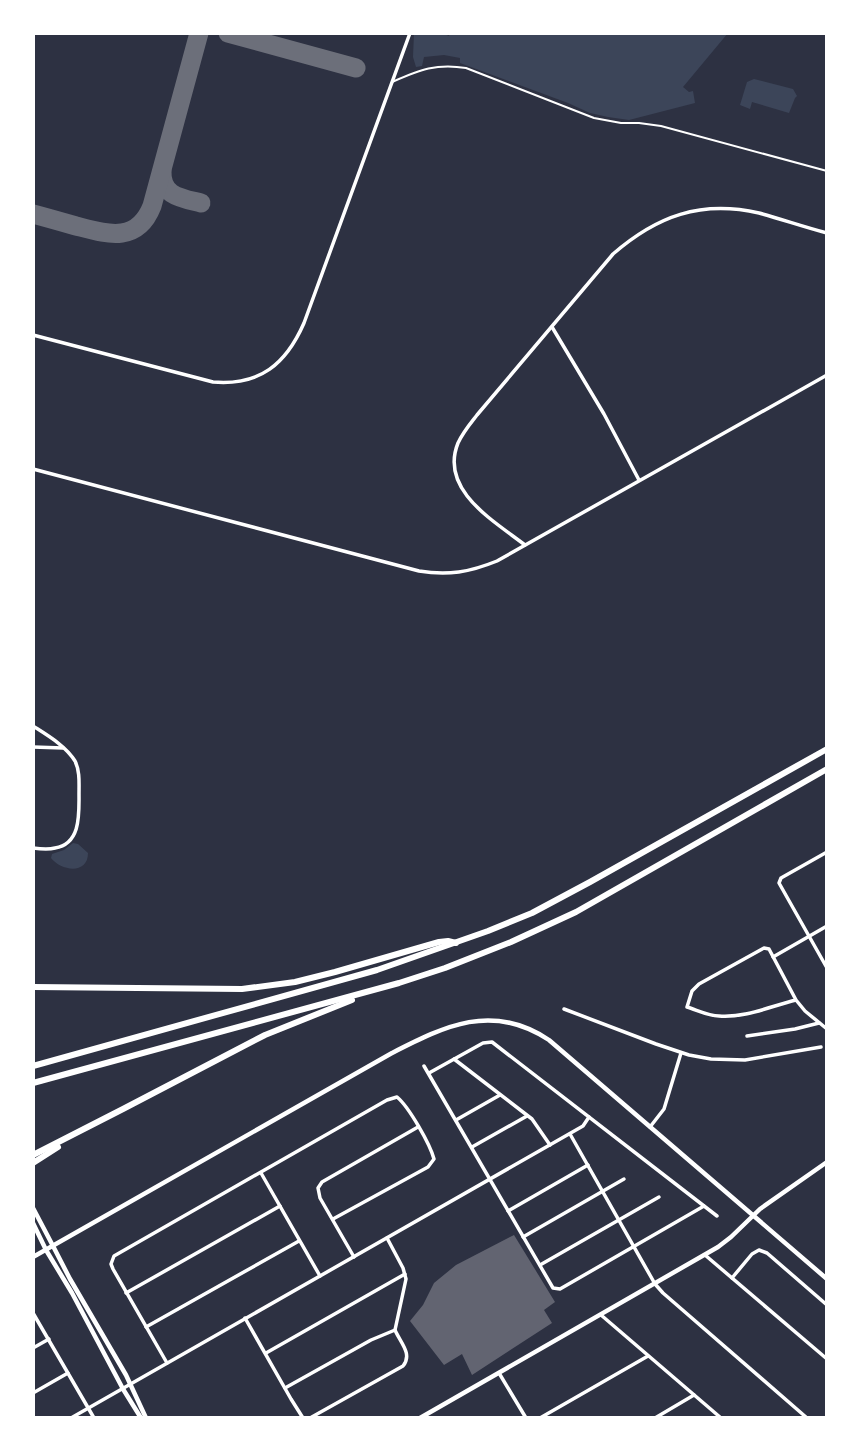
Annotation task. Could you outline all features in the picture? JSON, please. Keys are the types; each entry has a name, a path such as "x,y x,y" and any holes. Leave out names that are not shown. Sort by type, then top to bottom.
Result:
{"highway":[{"path":"33,1066 377,970 457,943 532,913 827,749"},
{"path":"33,1083 445,968 547,926 598,900 827,769"},
{"path":"33,987 242,989 295,982 439,942 457,943"},
{"path":"33,1155 254,1040 299,1019 380,988"},
{"path":"33,1163 59,1147 64,1140"}],"main road":[{"path":"33,1257 392,1053 431,1033 459,1023 484,1020 505,1022 545,1038 827,1279"},
{"path":"420,1418 725,1243 753,1215 827,1162"},
{"path":"33,1208 130,1384 144,1418"},
{"path":"33,1223 123,1389 144,1418"}],"street":[{"path":"33,335 213,382 235,383 259,375 281,361 292,347 304,323 410,33"},
{"path":"525,545 494,522 461,489 455,456 458,444 464,432 613,254 638,233 663,220 704,209 733,209 760,214 827,233"},
{"path":"552,327 604,414 639,480"},
{"path":"33,469 391,564 434,574 463,573 478,569 525,545 827,375"},
{"path":"33,726 63,748 74,761 79,776 77,830 62,846 52,849 33,848"},
{"path":"33,747 63,748"},
{"path":"827,852 779,881 827,968"},
{"path":"773,957 827,926"},
{"path":"796,1000 731,1016 711,1015 687,1006 695,988 764,948 769,949 796,1000 827,1029"},
{"path":"564,1009 681,1053 711,1059 745,1060 821,1046"},
{"path":"747,1036 819,1023"},
{"path":"429,1073 483,1043 492,1042 717,1216"},
{"path":"650,1127 664,1109 681,1053"},
{"path":"454,1059 532,1119 550,1145"},
{"path":"424,1066 550,1286 556,1290 704,1206"},
{"path":"456,1120 500,1095"},
{"path":"166,1363 113,1269 112,1260 117,1254 387,1100 394,1097 400,1099 432,1152 432,1163 333,1219"},
{"path":"472,1147 527,1116"},
{"path":"71,1418 583,1126 589,1117"},
{"path":"354,1257 318,1188 322,1182 418,1127"},
{"path":"570,1133 655,1284 807,1418"},
{"path":"508,1211 588,1165"},
{"path":"261,1173 320,1276"},
{"path":"523,1237 624,1180"},
{"path":"539,1265 659,1197"},
{"path":"126,1293 280,1206"},
{"path":"310,1418 406,1362 408,1355 395,1330 405,1286 405,1274 387,1238"},
{"path":"146,1327 299,1241"},
{"path":"732,1278 752,1254 760,1250 767,1253 827,1305"},
{"path":"705,1255 827,1359"},
{"path":"265,1353 405,1274"},
{"path":"33,1312 94,1418"},
{"path":"601,1315 721,1418"},
{"path":"245,1318 303,1418"},
{"path":"285,1388 371,1339 395,1330"},
{"path":"33,1348 48,1339"},
{"path":"540,1418 648,1356"},
{"path":"33,1393 68,1373"},
{"path":"499,1373 526,1418"},
{"path":"654,1418 694,1395"}],"lane":[{"path":"391,82 430,67 466,68 594,118 661,126 827,172"}],"shaded area":[{"path":"414,33 441,33 449,36 450,33 728,33 683,87 689,92 693,91 695,103 629,120 590,113 460,63 460,58 444,55 424,57 422,66 416,67 413,57"},
{"path":"754,79 793,89 797,96 789,113 752,102 750,109 740,105 747,82"},
{"path":"73,843 88,853 84,865 67,868 51,858 52,854"}],"building":[{"path":"514,1235 555,1302 544,1310 552,1323 472,1375 462,1354 444,1365 410,1321 423,1305 434,1283 456,1265"}],"taxiway":[{"path":"33,214 110,233 130,231 146,218 152,206 199,33"},
{"path":"228,33 356,68"},
{"path":"162,171 165,186 169,191 201,203"}]}
